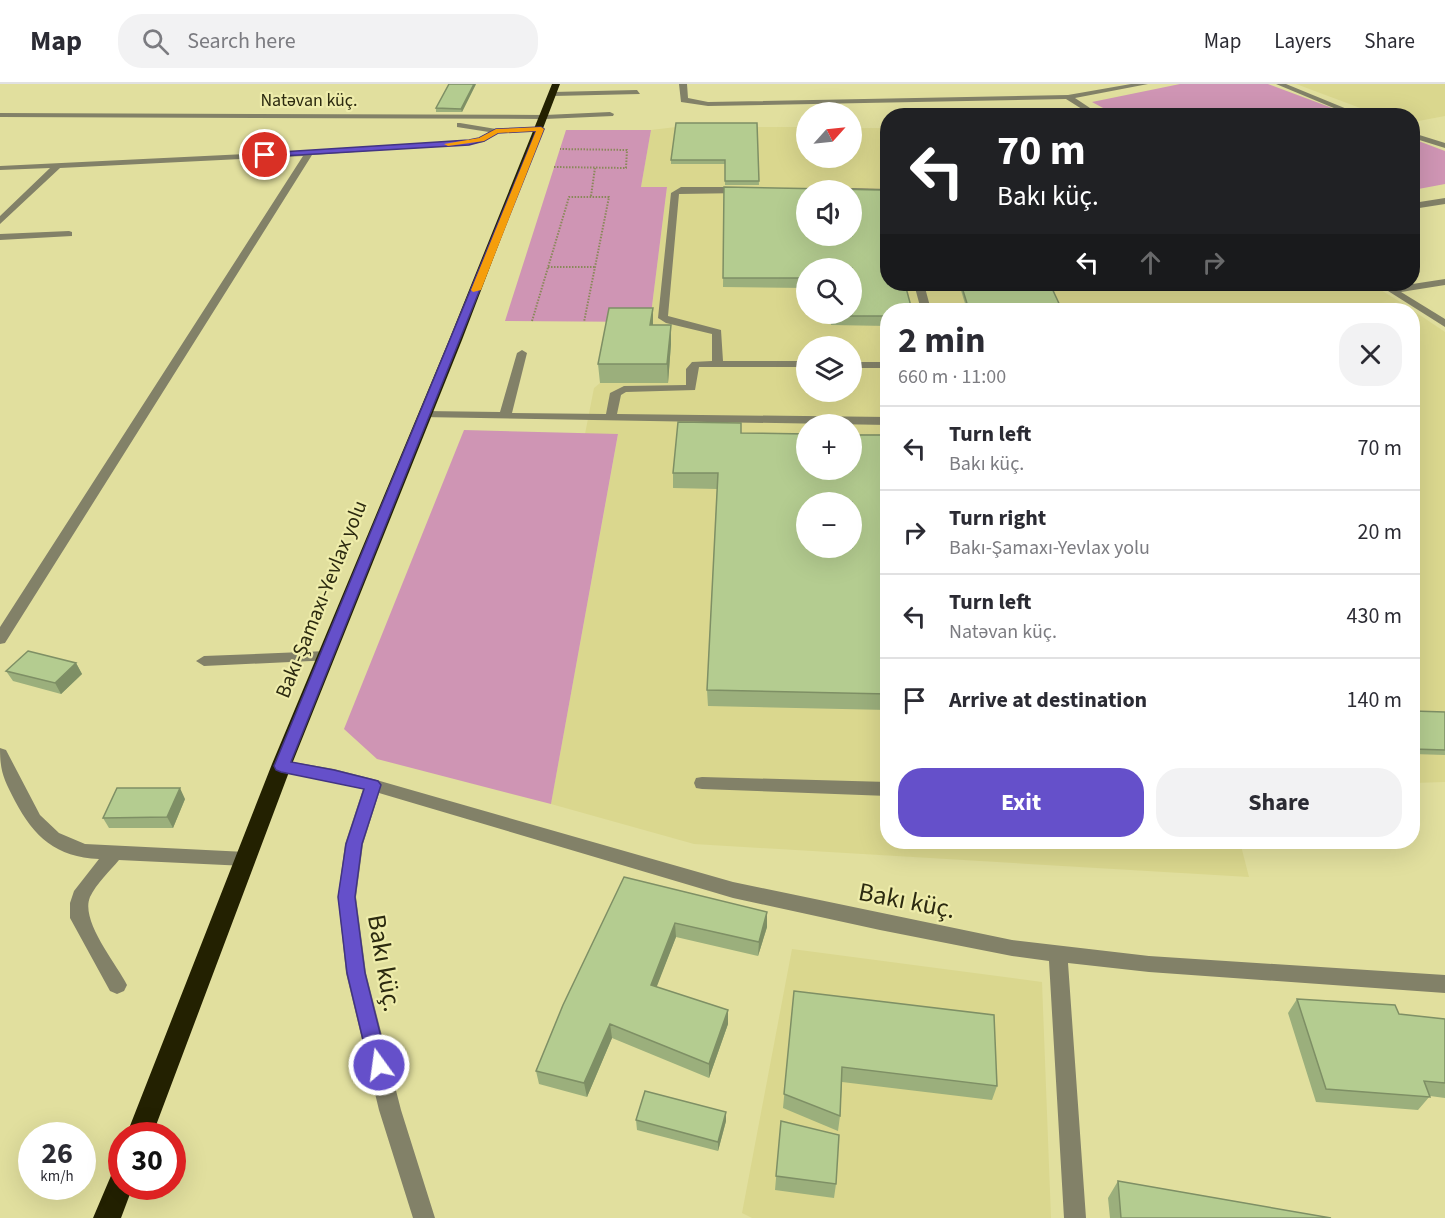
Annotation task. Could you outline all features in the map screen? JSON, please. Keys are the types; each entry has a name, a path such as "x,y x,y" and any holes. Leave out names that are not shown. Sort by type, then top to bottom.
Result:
{"highway":[{"name":"Bakı-Şamaxı-Yevlax yolu","path":"144,1122 281,766 543,123 554,89"},
{"path":"107,1218 114,1200"}],"street":[{"path":"683,84 684,100 708,104 1068,97 1144,84"},
{"path":"1280,84 1342,108"},
{"path":"554,89 637,92"},
{"path":"1068,97 1086,108"},
{"path":"460,125 496,131 610,114"},
{"name":"Natəvan küç.","path":"0,116 543,123"},
{"path":"0,168 309,153 469,142 481,140 496,131"},
{"path":"1420,138 1445,147"},
{"path":"0,639 309,153"},
{"path":"0,221 59,164"},
{"path":"718,362 717,332 708,327 673,322 663,318 675,193 681,190 759,190"},
{"path":"862,191 880,192"},
{"path":"1420,205 1445,201"},
{"path":"0,237 69,234"},
{"path":"1420,286 1445,282"},
{"path":"1394,291 1412,303"},
{"path":"1420,308 1444,323"},
{"path":"505,416 522,353"},
{"path":"611,417 615,393 624,389 681,390 691,388 692,369 696,364 718,362 796,364"},
{"path":"862,365 880,365"},
{"path":"425,415 880,421"},
{"path":"204,661 327,656"},
{"path":"0,754 34,820 53,838 83,851 246,859"},
{"name":"Bakı küç.","path":"281,766 334,775 373,785 733,890 891,925 1012,948 1149,964 1445,984"},
{"path":"702,783 880,789"},
{"name":"Bakı küç.","path":"373,785 354,844 347,897 356,973 390,1110 424,1218"},
{"path":"114,853 83,891 79,903 79,918 117,985"},
{"path":"1058,954 1075,1218"}],"path":[{"path":"555,167 626,168 627,150 560,149"},
{"path":"591,195 595,168"},
{"path":"532,321 569,197 591,195 609,197 584,322"},
{"path":"548,267 595,267"}],"shaded area":[{"path":"1180,84 1268,84 1332,108 1103,108 1092,102"},
{"path":"1296,84 1445,84 1445,116 1420,121 1420,108 1360,108"},
{"path":"676,127 796,127 796,168 862,168 862,128 880,128 880,291 1382,291 1401,303 880,303 880,849 1242,849 1249,877 694,844 551,804 618,435 585,434 594,388 600,383 667,383 671,344 650,322 667,188 641,187 651,130"},
{"path":"566,130 651,130 641,187 667,187 650,322 505,321"},
{"path":"1420,142 1445,151 1445,184 1420,189"},
{"path":"1420,315 1445,332 1445,782 1420,783"},
{"path":"464,430 618,434 551,804 377,759 344,729"},
{"path":"792,949 1042,982 1051,1218 752,1218 742,1213"}],"building":[{"path":"449,84 474,84 461,109 436,108"},
{"path":"676,123 757,123 759,181 725,181 725,160 671,160"},
{"path":"724,187 796,188 796,246 862,246 862,190 880,190 880,291 907,291 910,303 880,303 880,316 862,316 862,258 796,258 796,278 723,278"},
{"path":"963,291 1053,291 1059,303 967,303"},
{"path":"609,308 653,308 650,325 671,325 667,364 598,364"},
{"path":"678,422 741,423 741,433 796,434 796,480 862,480 862,435 880,435 880,694 707,690 718,473 673,473"},
{"path":"28,651 76,663 55,683 6,671"},
{"path":"1420,711 1445,712 1445,750 1420,749"},
{"path":"117,788 180,788 167,817 103,818"},
{"path":"624,877 767,912 759,942 675,923 651,985 728,1010 709,1064 610,1024 584,1083 536,1071 563,1005"},
{"path":"794,991 994,1015 997,1086 842,1067 840,1116 784,1094"},
{"path":"1297,999 1395,1005 1399,1014 1445,1019 1445,1083 1424,1081 1430,1097 1326,1089"},
{"path":"645,1091 726,1112 718,1142 636,1120"},
{"path":"781,1121 839,1135 836,1184 776,1176"},
{"path":"1118,1181 1331,1218 1121,1218"}],"slow traffic":[{"path":"448,144 481,140 496,131 541,129 476,290"}],"route":[{"path":"265,155 469,142 481,140 496,131 541,129 281,766 334,775 373,785 354,844 347,897 356,973 379,1065"}]}
